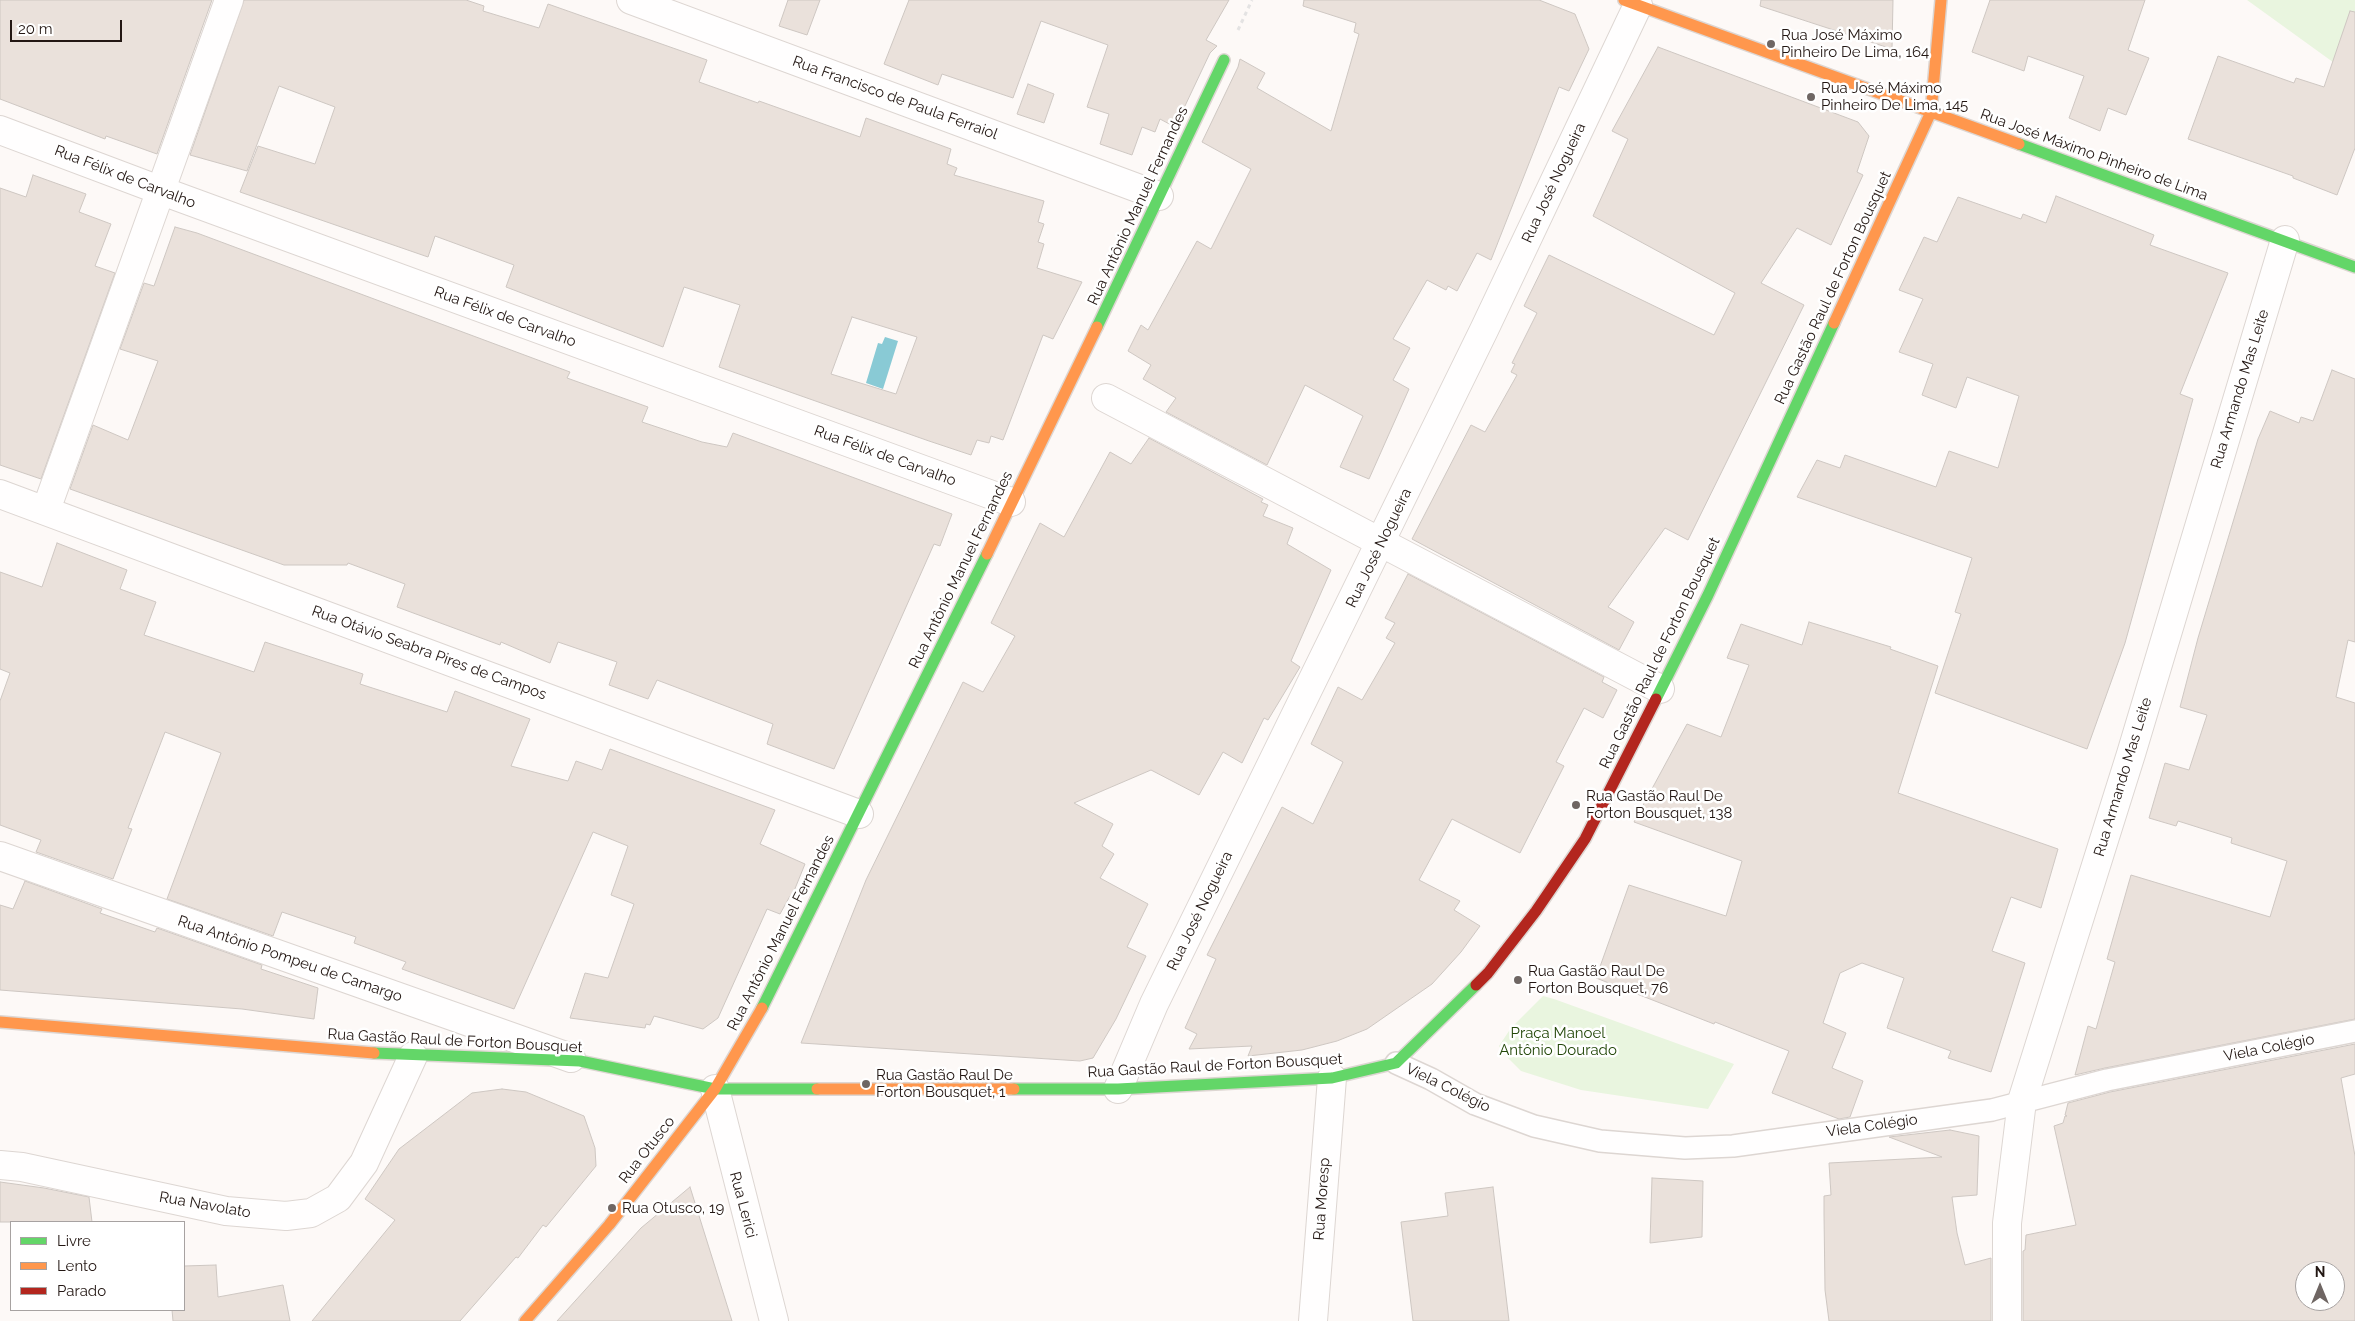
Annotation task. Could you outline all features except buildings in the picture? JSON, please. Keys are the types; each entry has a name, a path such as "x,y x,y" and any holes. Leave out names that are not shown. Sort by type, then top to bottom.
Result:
{"street":[{"path":"46,510 229,0"},
{"name":"Rua Francisco de Paula Ferraiol","path":"632,0 1159,196"},
{"name":"Rua Gastão Raul de Forton Bousquet","path":"0,1022 413,1056 580,1061 715,1089 1118,1090 1332,1078 1396,1062 1488,973 1536,911 1585,839 1708,595 1931,112 1942,0"},
{"name":"Rua José Máximo Pinheiro de Lima","path":"1631,2 2355,267"},
{"name":"Rua José Nogueira","path":"1118,1090 1154,1004 1484,330 1631,2"},
{"name":"Rua Antônio Manuel Fernandes","path":"715,1089 772,991 1072,380 1224,60"},
{"name":"Rua Félix de Carvalho","path":"0,130 1011,502"},
{"name":"Rua Armando Mas Leite","path":"2006,1321 2008,1223 2022,1101 2131,754 2285,240"},
{"path":"1106,398 1660,688"},
{"name":"Rua Otávio Seabra Pires de Campos","path":"0,494 859,814"},
{"name":"Rua Antônio Pompeu de Camargo","path":"0,856 580,1061"},
{"name":"Rua Navolato","path":"0,1164 22,1167 226,1211 277,1216 311,1213 338,1198 364,1163 413,1056"},
{"name":"Rua Moresp","path":"1313,1321 1332,1078"},
{"name":"Rua Otusco","path":"525,1321 609,1224 715,1089"},
{"name":"Rua Lerici","path":"715,1089 774,1321"}],"lane":[{"name":"Viela Colégio","path":"1396,1062 1475,1104 1534,1126 1600,1141 1685,1148 1733,1146 1992,1110 2107,1080 2355,1031"}],"green space":[{"path":"2247,0 2355,0 2355,78"},
{"name":"Praça Manoel Antônio Dourado","path":"1543,996 1734,1064 1708,1109 1581,1090 1521,1071 1503,1053 1499,1046 1511,1028"}],"water":[{"path":"885,337 898,341 883,389 866,383 878,343 882,344"}],"traffic: fast":[{"path":"1097,327 1224,60"},
{"path":"2019,144 2355,267"},
{"path":"1656,699 1708,595 1834,323"},
{"path":"762,1008 987,554"},
{"path":"1014,1089 1118,1089 1332,1078 1396,1063 1476,985"},
{"path":"374,1053 580,1061 715,1089 817,1089"}],"traffic: slow":[{"path":"1624,0 2019,144"},
{"path":"1834,323 1931,112 1941,0"},
{"path":"987,554 1097,327"},
{"path":"525,1321 609,1225 715,1089 762,1008"},
{"path":"0,1022 374,1053"},
{"path":"817,1089 1014,1089"}],"traffic: jam":[{"path":"1476,985 1488,973 1536,911 1585,839 1656,699"}],"place":[{"name":"Rua José Máximo Pinheiro De Lima, 164","path":"1771,44"},
{"name":"Rua José Máximo Pinheiro De Lima, 145","path":"1811,97"},
{"name":"Rua Gastão Raul De Forton Bousquet, 138","path":"1576,805"},
{"name":"Rua Gastão Raul De Forton Bousquet, 76","path":"1518,980"},
{"name":"Rua Gastão Raul De Forton Bousquet, 1","path":"866,1084"},
{"name":"Rua Otusco, 19","path":"612,1208"}]}
